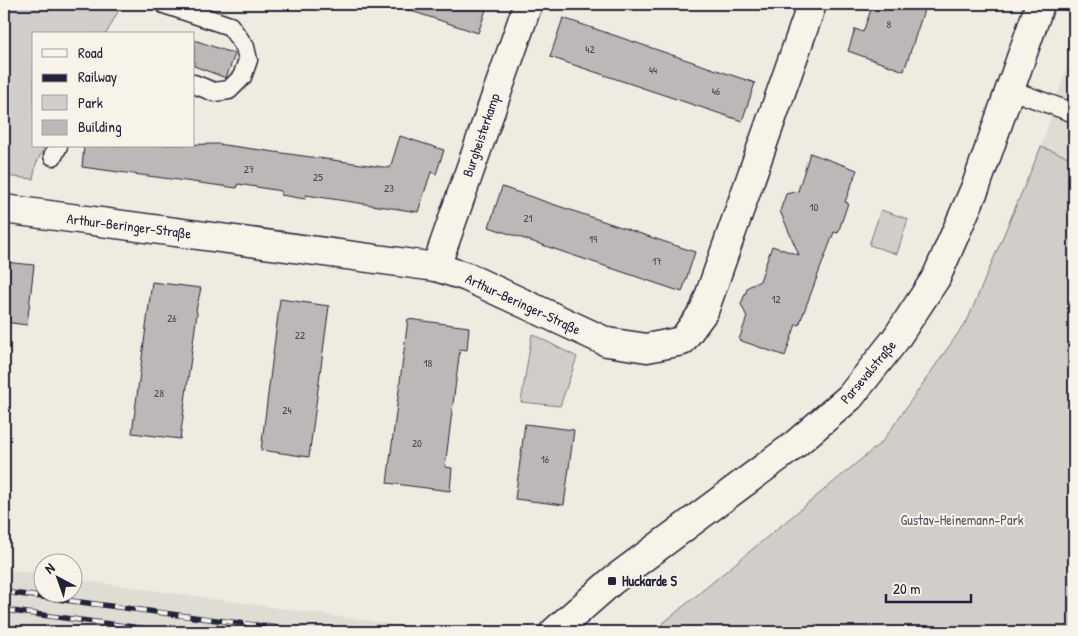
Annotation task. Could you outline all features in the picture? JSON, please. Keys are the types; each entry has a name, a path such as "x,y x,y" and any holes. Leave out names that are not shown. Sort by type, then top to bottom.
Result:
{"street":[{"name":"Burgheisterkamp","path":"436,267 528,4"},
{"name":"Arthur-Beringer-Straße","path":"4,209 436,267 467,277 607,342 647,348 682,341 704,311 812,4"},
{"name":"Parsevalstraße","path":"554,632 612,581 792,447 850,397 895,340 936,278 976,186 1040,4"}],"lane":[{"path":"164,4 230,26 245,47 248,60 242,77 229,90 214,92 195,84"},
{"path":"1011,90 1074,113"}],"shaded area":[{"path":"1074,46 1074,159 1041,147"},
{"path":"4,569 32,573 32,604 82,604 82,580 447,632 21,632 4,630"}],"green space":[{"path":"4,4 122,4 107,32 32,32 32,148 44,148 36,164 33,179 4,176"},
{"name":"Gustav-Heinemann-Park","path":"1041,147 1074,159 1074,632 649,632 656,629 882,442 968,319"},
{"path":"881,210 908,219 897,254 869,245"},
{"path":"532,334 577,357 560,406 521,402"}],"building":[{"path":"403,4 488,4 478,33 402,8"},
{"path":"873,4 926,4 904,71 848,51 855,29 863,32"},
{"path":"563,18 755,83 742,121 550,57"},
{"path":"195,40 235,54 226,78 195,66"},
{"path":"400,136 444,150 436,174 431,172 418,212 306,195 305,199 281,195 281,191 238,184 237,188 82,167 84,148 195,148 195,144 217,144 390,168"},
{"path":"810,153 857,170 845,202 848,203 838,233 834,232 799,325 796,324 785,356 739,340 747,317 741,304 748,287 760,281 772,246 799,255 780,211 786,194 798,191"},
{"path":"502,187 695,252 682,292 489,227"},
{"path":"4,262 34,265 27,325 4,322"},
{"path":"152,282 201,288 196,310 180,439 132,433"},
{"path":"280,299 329,306 309,457 261,450"},
{"path":"408,319 469,327 467,350 460,349 445,467 452,468 450,491 387,483"},
{"path":"525,424 574,430 564,505 515,499"}],"railway":[{"path":"4,592 308,632"},
{"path":"4,610 171,632"}],"place":[{"name":"Huckarde S","path":"612,581"}]}
